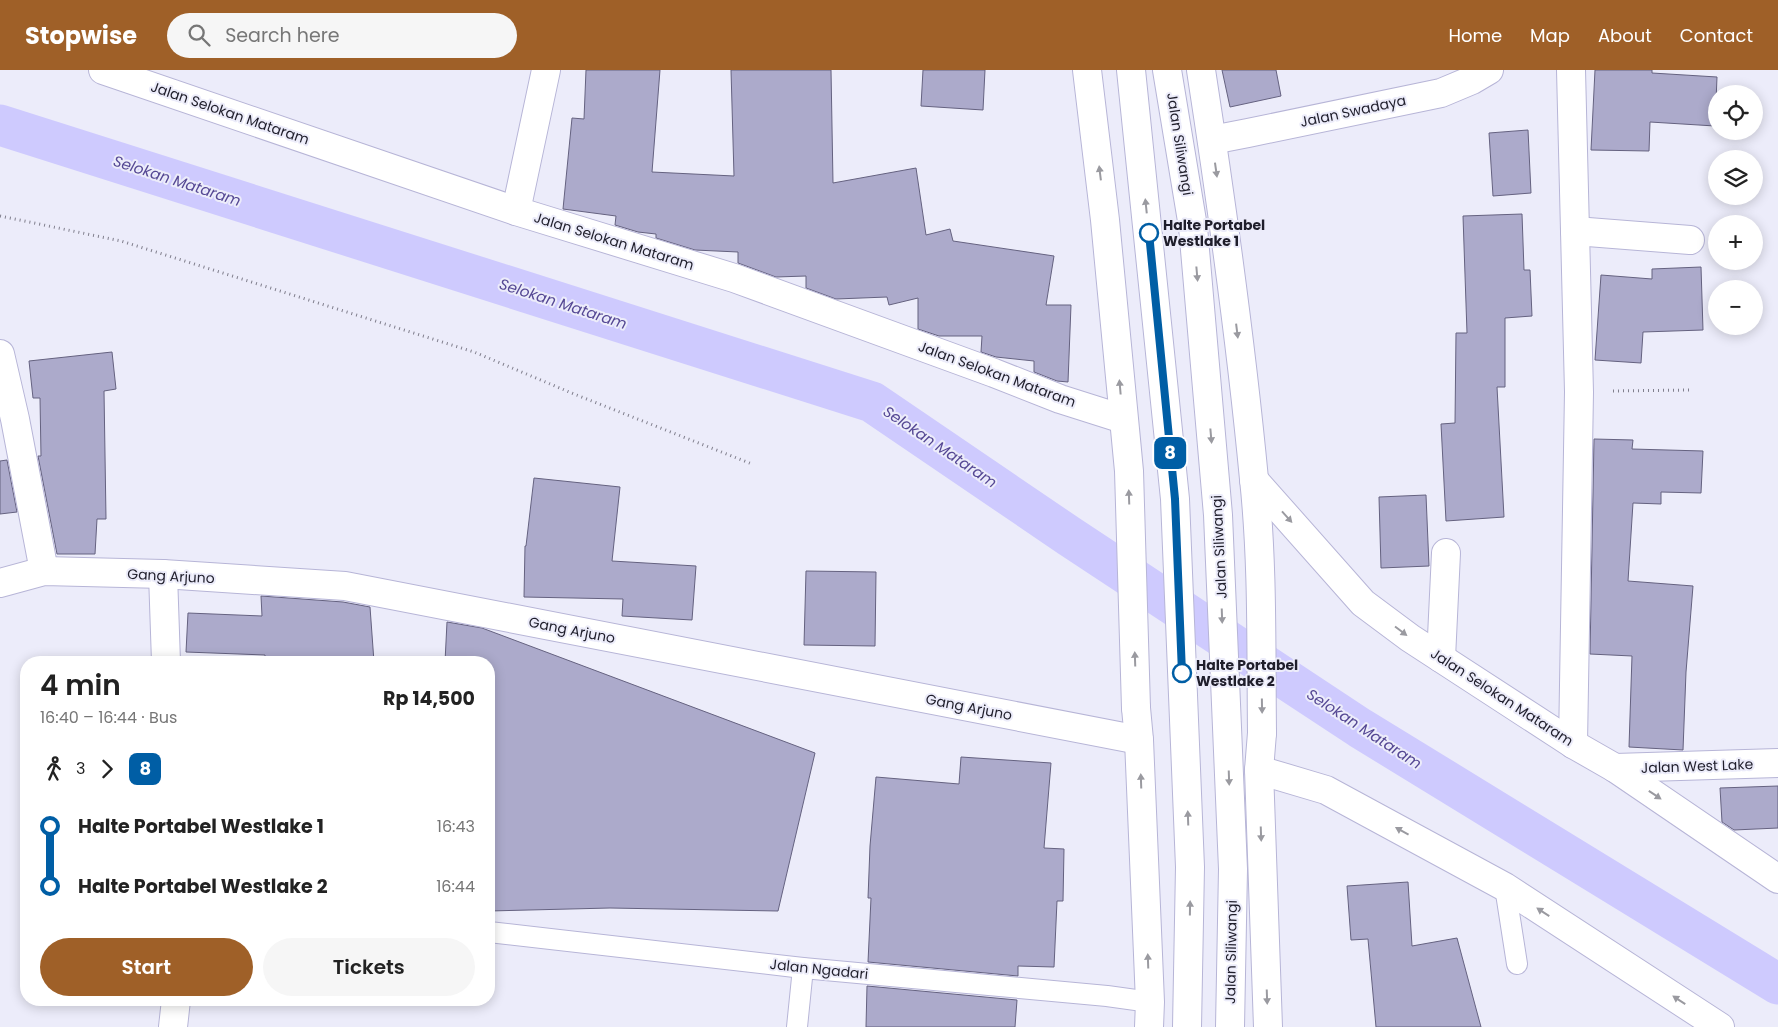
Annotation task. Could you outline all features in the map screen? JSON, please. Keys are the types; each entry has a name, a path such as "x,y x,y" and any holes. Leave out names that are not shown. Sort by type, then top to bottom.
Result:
{"main road":[{"name":"Jalan Selokan Mataram","path":"103,70 516,211 734,278 1060,399 1123,419"},
{"path":"516,211 546,70"},
{"path":"1088,70 1105,220 1129,471 1136,708 1139,740 1150,1015"},
{"path":"1131,70 1175,499 1190,867 1187,1027"},
{"name":"Jalan Siliwangi","path":"1167,70 1193,227 1218,515 1233,869 1230,1027"},
{"path":"1201,70 1223,219 1254,480 1260,570 1262,733 1259,770 1268,1027"},
{"name":"Jalan Swadaya","path":"1212,140 1441,93 1472,80 1489,70"},
{"path":"1571,70 1579,392 1573,744"},
{"path":"1575,231 1690,240"},
{"path":"0,354 15,420 44,571"},
{"name":"Jalan Selokan Mataram","path":"1254,480 1363,603 1410,638 1573,744 1615,768 1778,879"},
{"path":"1441,658 1446,553"},
{"name":"Gang Arjuno","path":"0,583 44,571 163,574 345,586 1139,740"},
{"path":"163,574 166,656"},
{"name":"Jalan West Lake","path":"1615,768 1778,763"},
{"path":"1259,770 1326,790 1505,887 1720,1027"},
{"path":"174,1027 176,1006"}],"lane":[{"path":"1505,887 1517,964"},
{"name":"Jalan Ngadari","path":"495,933 803,968 1107,996 1150,1015"},
{"path":"797,1027 803,968"}],"path":[{"path":"0,216 122,241 474,352 574,394 752,464"},
{"path":"1579,392 1692,390"}],"building":[{"path":"586,70 660,70 652,172 734,176 731,70 831,70 833,183 916,168 926,235 950,229 953,241 1054,256 1046,305 1071,305 1068,382 1057,381 1034,372 1034,361 996,357 981,352 982,336 939,336 918,329 918,298 889,305 887,297 836,299 806,288 806,276 776,277 738,263 738,252 695,250 656,238 656,234 638,232 615,225 616,216 563,209 572,118 584,119"},
{"path":"923,70 985,70 983,110 921,106"},
{"path":"1222,70 1276,70 1281,96 1230,107"},
{"path":"1595,70 1652,70 1652,73 1717,77 1717,85 1708,85 1708,126 1650,122 1649,151 1591,150"},
{"path":"1528,130 1531,193 1493,196 1489,133"},
{"path":"1522,214 1524,270 1530,270 1532,316 1505,318 1505,387 1497,387 1504,517 1446,521 1441,424 1455,423 1456,333 1467,333 1463,216"},
{"path":"1701,267 1703,330 1643,332 1641,363 1595,360 1601,275 1652,279 1652,269"},
{"path":"112,352 116,389 104,391 106,519 97,519 95,554 57,554 38,456 41,456 40,398 33,398 29,361"},
{"path":"1594,439 1633,440 1632,449 1703,451 1701,493 1661,492 1661,504 1633,503 1628,581 1693,586 1686,672 1683,750 1629,747 1632,656 1590,654"},
{"path":"7,460 17,512 0,514 0,461"},
{"path":"534,478 620,487 612,561 696,566 692,620 622,616 623,599 524,597 525,546"},
{"path":"1426,495 1429,566 1381,568 1379,497"},
{"path":"806,571 876,572 875,646 804,645"},
{"path":"261,596 343,602 370,607 374,656 265,656 186,652 188,613 262,616"},
{"path":"447,622 482,628 815,753 778,911 610,908 495,911 495,656 445,656"},
{"path":"961,757 1051,763 1044,848 1064,849 1063,901 1057,901 1054,967 1018,966 1018,976 868,962 871,898 868,898 870,846 876,777 959,784"},
{"path":"1778,786 1778,828 1734,830 1722,822 1720,788"},
{"path":"1408,882 1412,946 1457,938 1481,1027 1376,1027 1368,939 1351,940 1347,886"},
{"path":"867,986 1017,1000 1015,1027 866,1027"}],"waterway":[{"name":"Selokan Mataram","path":"0,125 872,402 1069,536 1360,728 1778,984"}],"bus line":[{"name":"8","path":"1149,233 1175,499 1182,673"}],"place":[{"name":"Halte Portabel Westlake 1","path":"1149,233"},
{"name":"Halte Portabel Westlake 2","path":"1182,673"}]}
